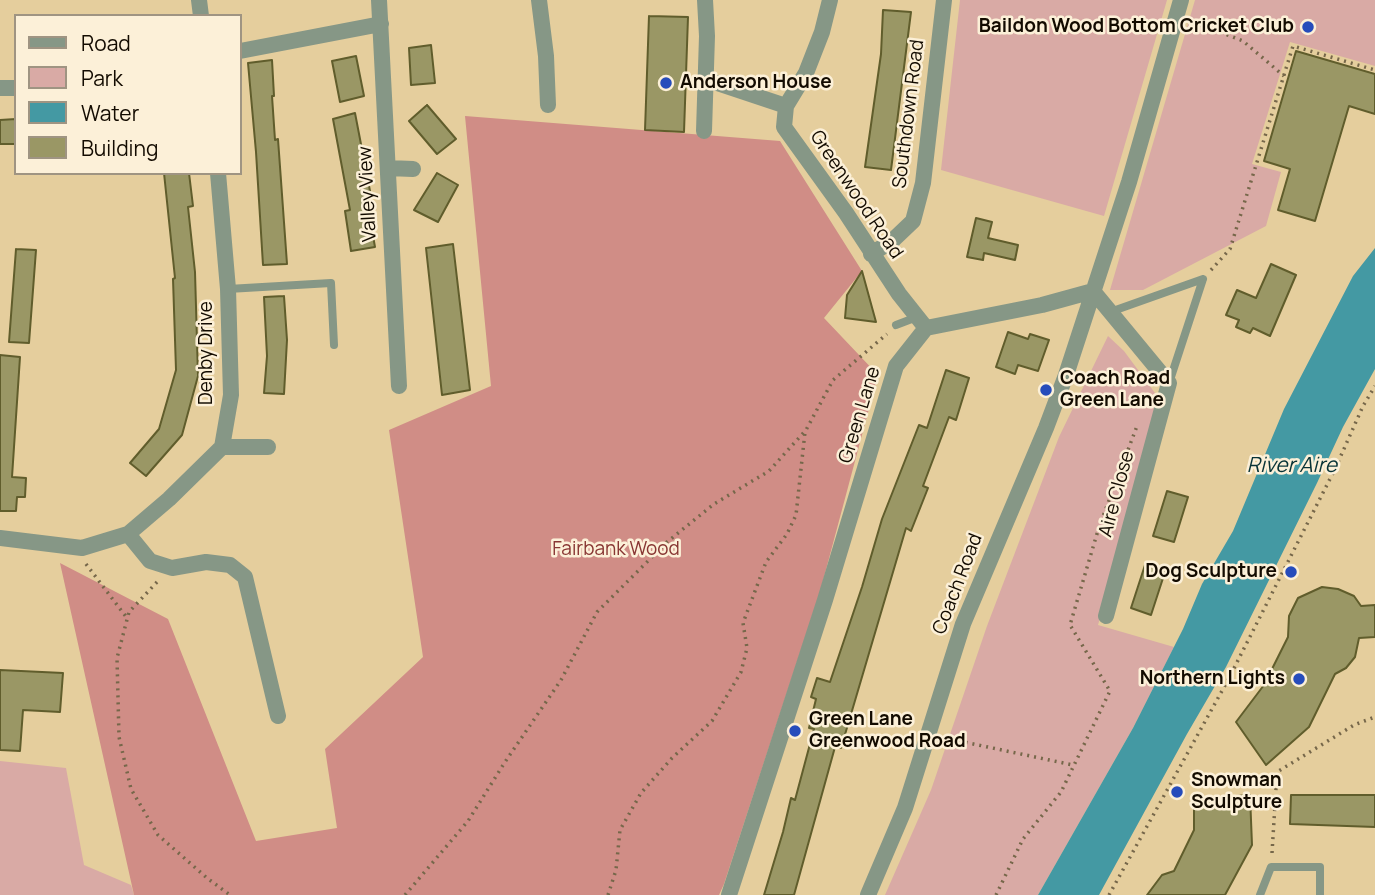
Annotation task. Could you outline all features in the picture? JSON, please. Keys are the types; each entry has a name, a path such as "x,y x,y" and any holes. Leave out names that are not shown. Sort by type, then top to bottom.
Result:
{"street":[{"name":"Valley View","path":"379,0 399,386"},
{"path":"538,0 546,56 548,105"},
{"path":"704,131 707,36 705,0"},
{"path":"705,79 786,106 806,73 822,33 830,0"},
{"name":"Southdown Road","path":"871,254 892,241 913,221 923,183 944,0"},
{"path":"1093,291 1133,169 1181,0"},
{"path":"242,51 382,24"},
{"name":"Greenwood Road","path":"786,106 784,127 922,323"},
{"path":"388,168 413,169"},
{"name":"Denby Drive","path":"218,175 228,289 231,395 222,447"},
{"path":"1093,291 1169,383"},
{"path":"922,323 1042,305 1093,291"},
{"name":"Coach Road","path":"867,895 905,808 963,624 1046,428 1093,291"},
{"name":"Green Lane","path":"729,895 825,600 896,366 922,323"},
{"name":"Aire Close","path":"1106,616 1169,383"},
{"path":"0,538 82,548 128,534 169,499 222,447 268,446"},
{"path":"128,534 150,561 172,568 206,562 230,565 245,577 278,716"}],"lane":[{"path":"1110,312 1203,279"},
{"path":"1169,383 1203,279"},
{"path":"228,289 331,283 334,345"},
{"path":"896,325 922,323"},
{"path":"1260,895 1271,867 1320,867 1320,895"}],"path":[{"path":"1194,22 1243,41 1284,76"},
{"path":"1203,279 1230,249 1293,46 1375,70"},
{"path":"405,895 468,821 561,680 597,612 667,542 714,505 769,471 806,430 833,380 896,325"},
{"path":"1109,895 1228,680 1375,386"},
{"path":"996,895 1023,839 1061,792 1110,691 1070,625 1099,527 1139,421"},
{"path":"608,895 616,870 620,830 641,793 672,758 712,721 741,672 747,648 743,623 766,562 787,534 796,515 806,430"},
{"path":"74,547 127,618"},
{"path":"172,568 128,612 117,658 119,737 131,789 158,835 230,895"},
{"path":"1271,867 1277,772 1354,725 1375,717"},
{"path":"929,735 1073,765"}],"green space":[{"path":"960,0 1167,0 1104,216 941,170"},
{"path":"1195,0 1375,0 1375,66 1290,42 1252,164 1281,172 1266,226 1143,290 1110,290"},
{"name":"Fairbank Wood","path":"465,116 780,141 862,271 824,318 878,375 820,592 724,884 719,895 134,895 60,563 168,619 256,841 337,828 325,749 423,657 389,430 491,386"},
{"path":"1108,336 1124,351 1155,393 1160,416 1098,625 1174,647 1133,728 1038,895 885,895 931,790 987,626 1059,437"},
{"path":"0,761 66,768 84,865 131,885 134,895 0,895"}],"water":[{"name":"River Aire","path":"1375,248 1375,369 1343,427 1226,667 1099,895 1038,895 1133,728 1183,629 1202,584 1233,531 1284,409 1353,276"}],"building":[{"path":"883,10 911,12 891,170 865,167 881,54"},
{"name":"Anderson House","path":"649,16 688,17 684,132 645,130"},
{"path":"431,45 435,83 411,85 409,48"},
{"path":"1296,51 1375,74 1375,114 1349,106 1315,221 1278,210 1290,169 1264,161"},
{"path":"356,56 364,96 340,102 332,61"},
{"path":"272,60 275,140 278,139 287,264 263,265 248,63"},
{"path":"427,105 456,139 437,154 409,121"},
{"path":"355,113 370,191 365,192 375,247 351,251 345,211 350,210 333,119"},
{"path":"14,119 14,144 0,144 0,120"},
{"path":"437,173 458,185 438,222 414,210"},
{"path":"164,175 189,175 193,206 188,207 195,272 198,376 182,435 146,476 130,463 159,429 176,370 175,278"},
{"path":"976,218 992,222 988,238 1018,245 1015,260 984,253 983,260 967,257"},
{"path":"453,244 470,390 442,395 426,248"},
{"path":"16,249 36,250 29,343 9,342"},
{"path":"1271,264 1296,275 1270,336 1253,328 1250,333 1236,327 1239,320 1226,315 1237,290 1256,298"},
{"path":"862,271 876,322 845,318 847,295"},
{"path":"284,296 287,340 284,394 264,393 267,356 264,297"},
{"path":"1008,332 1028,339 1030,334 1049,340 1038,371 1018,365 1015,374 996,367"},
{"path":"0,355 20,357 12,477 26,478 25,497 17,497 16,511 0,511"},
{"path":"946,370 969,378 956,420 949,417 923,486 928,488 911,531 906,528 841,748 835,747 794,895 764,895 791,798 795,800 814,729 809,728 816,699 811,697 817,678 830,682 882,519 919,425 927,428"},
{"path":"1167,491 1188,497 1174,542 1153,536"},
{"path":"1145,565 1165,572 1151,615 1131,608"},
{"name":"Northern Lights","path":"1322,587 1338,589 1354,596 1361,606 1375,605 1375,637 1359,638 1355,657 1346,668 1335,674 1309,727 1266,765 1236,722 1264,685 1288,637 1289,616 1298,598"},
{"path":"0,670 63,673 60,712 23,710 20,751 0,750"},
{"path":"1250,795 1252,845 1225,895 1147,895 1162,875 1174,871 1194,830 1194,799"},
{"path":"1291,795 1375,795 1375,827 1290,824"}],"place":[{"name":"Baildon Wood Bottom Cricket Club","path":"1308,27"},
{"name":"Anderson House","path":"666,83"},
{"name":"Coach Road Green Lane","path":"1046,390"},
{"name":"Dog Sculpture","path":"1291,572"},
{"name":"Northern Lights","path":"1299,679"},
{"name":"Green Lane Greenwood Road","path":"795,731"},
{"name":"Snowman Sculpture","path":"1177,792"}]}
